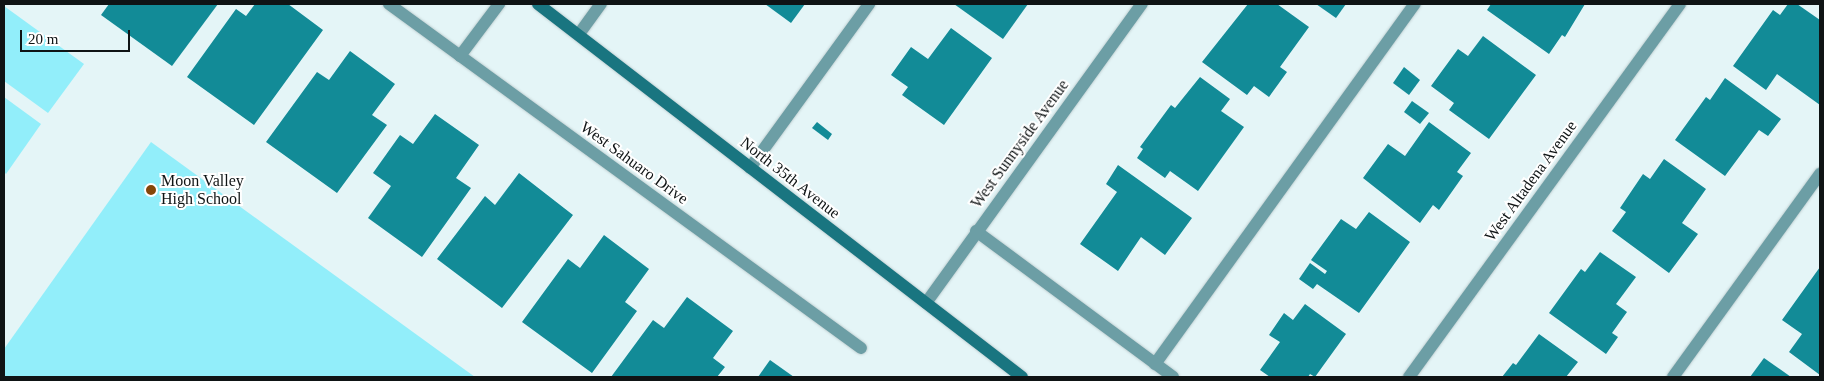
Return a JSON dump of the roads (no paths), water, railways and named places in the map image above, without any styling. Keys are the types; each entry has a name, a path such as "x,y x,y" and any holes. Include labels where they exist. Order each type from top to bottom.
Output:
{"main road":[{"name":"North 35th Avenue","path":"538,4 1022,377"}],"street":[{"name":"West Sahuaro Drive","path":"389,4 861,348"},
{"path":"460,56 499,4"},
{"path":"579,34 601,4"},
{"path":"750,168 869,4"},
{"name":"West Sunnyside Avenue","path":"926,303 976,231 1142,4"},
{"path":"1155,364 1415,4"},
{"name":"West Altadena Avenue","path":"1409,377 1680,4"},
{"path":"1673,377 1820,174"},
{"path":"976,231 1173,377"}],"place":[{"name":"Moon Valley High School","path":"151,190"}]}
